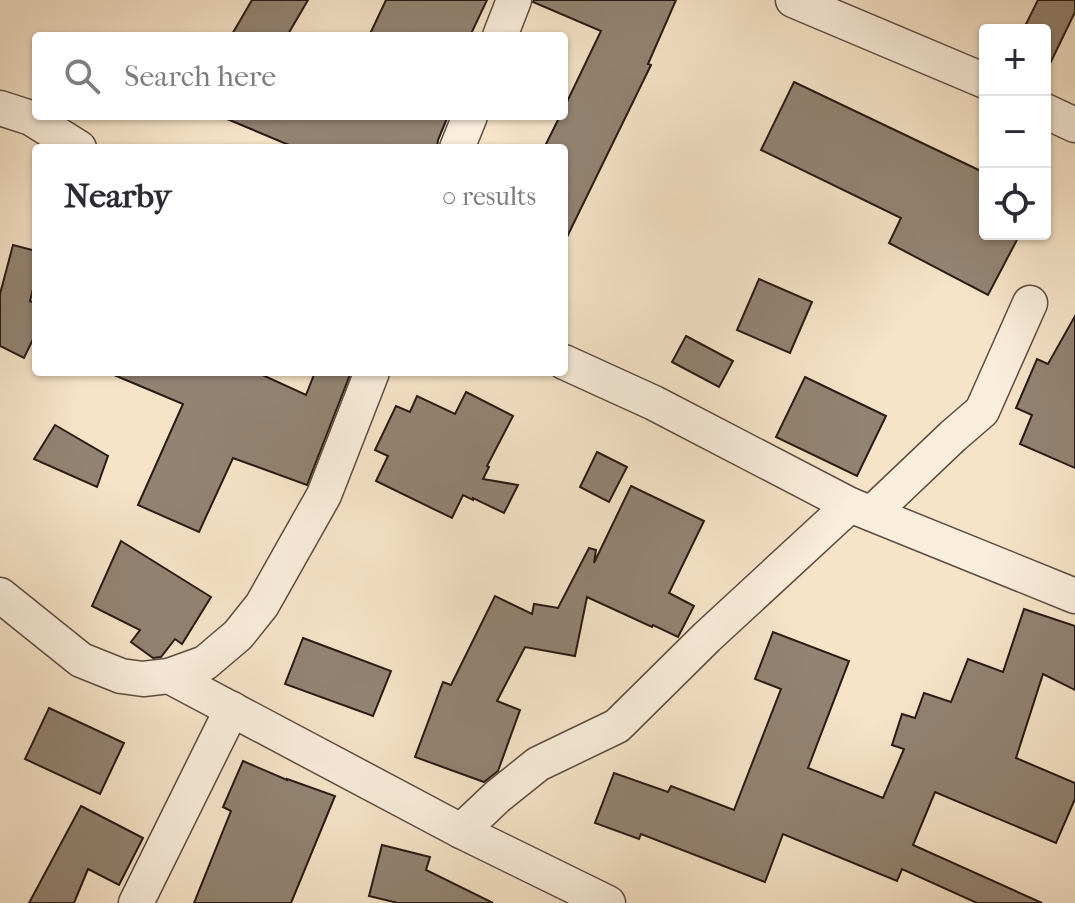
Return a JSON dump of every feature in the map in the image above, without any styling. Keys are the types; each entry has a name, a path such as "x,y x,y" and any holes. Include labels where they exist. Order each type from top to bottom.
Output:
{"street":[{"path":"502,32 514,0"},
{"path":"793,0 979,78"},
{"path":"0,108 32,119"},
{"path":"1051,114 1075,125"},
{"path":"34,120 73,144"},
{"path":"459,144 468,120"},
{"path":"461,831 538,764 617,726 707,637 982,411 1030,303"},
{"path":"568,364 654,403 861,509 1075,596"},
{"path":"0,595 81,660 121,676 143,679 169,676 205,663 238,635 262,605 324,495 370,376"},
{"path":"169,676 461,831 608,903"},
{"path":"136,903 232,709"}],"building":[{"path":"252,0 308,0 289,32 233,32"},
{"path":"386,0 487,0 472,32 371,32"},
{"path":"676,0 648,64 651,65 568,235 568,144 546,144 558,120 568,120 568,100 601,31 533,2"},
{"path":"1038,0 1075,0 1075,12 1051,62 1051,24 1026,24"},
{"path":"794,82 979,170 979,240 1017,240 988,295 889,243 901,218 761,150"},
{"path":"230,120 446,120 438,144 286,144"},
{"path":"13,245 32,250 32,341 24,358 0,346 0,294"},
{"path":"759,279 812,302 790,353 737,330"},
{"path":"1075,316 1075,468 1020,444 1032,415 1016,408 1037,359 1048,364"},
{"path":"686,336 733,361 719,387 672,362"},
{"path":"116,376 265,376 306,395 313,376 349,376 307,485 233,458 199,532 138,505 183,404"},
{"path":"805,377 886,416 857,476 776,437"},
{"path":"466,392 513,416 483,479 518,485 504,513 463,495 452,518 376,481 388,456 375,450 396,406 410,412 417,396 455,414"},
{"path":"55,425 108,456 97,487 34,459"},
{"path":"597,452 627,467 609,502 580,487"},
{"path":"631,486 704,521 669,593 694,606 678,637 587,597 575,656 525,647 497,701 520,710 498,771 484,782 415,757 443,682 451,685 495,596 532,614 534,604 558,608 589,548 596,550 594,563"},
{"path":"121,541 211,597 182,644 175,639 161,657 153,658 131,642 140,630 92,606"},
{"path":"1024,609 1075,626 1075,690 1043,674 1016,758 1075,783 1075,799 1056,843 935,792 913,845 1042,903 977,903 902,869 897,881 783,834 765,882 641,834 639,839 595,823 614,773 668,792 671,786 734,810 781,689 755,679 773,632 849,661 808,768 883,798 904,749 892,745 902,714 915,718 924,693 951,702 968,659 1003,672"},
{"path":"303,638 391,671 373,716 285,684"},
{"path":"49,708 124,743 100,794 25,759"},
{"path":"243,761 335,796 291,903 194,903 231,811 223,807"},
{"path":"81,806 143,838 119,885 88,869 74,903 29,903"},
{"path":"382,845 430,857 426,870 493,903 398,903 369,896"}]}
